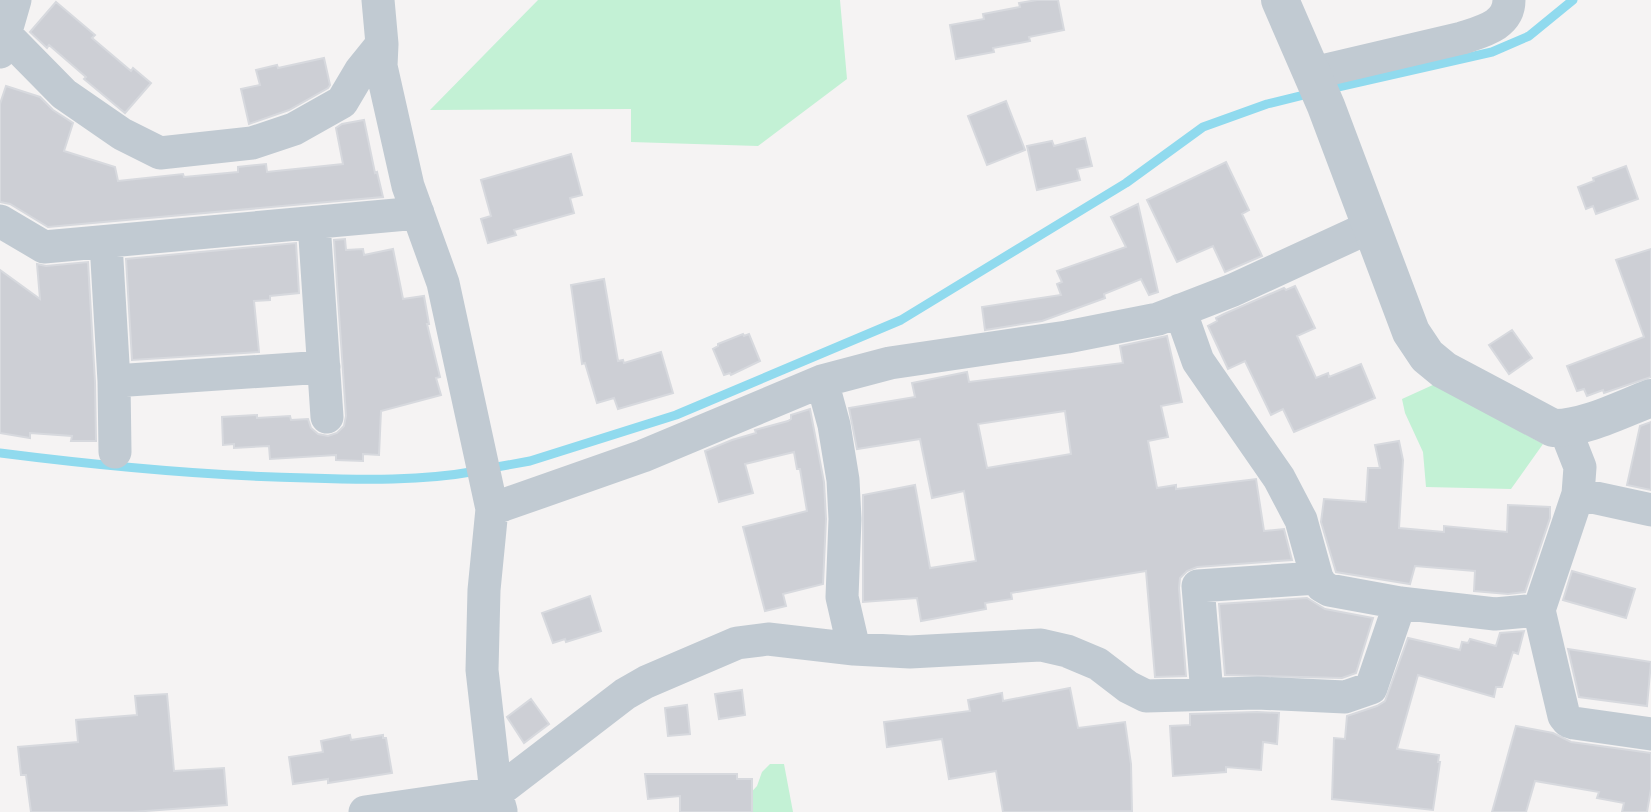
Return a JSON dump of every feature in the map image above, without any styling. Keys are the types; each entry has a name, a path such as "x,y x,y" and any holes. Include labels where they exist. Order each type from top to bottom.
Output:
{"street":[{"path":"15,0 3,43 64,94 122,134 160,153 252,144 294,129 342,102 361,70 382,44"},
{"path":"378,0 381,66 408,186 443,283 488,489 482,670 498,803"},
{"path":"1280,0 1319,88 1412,332 1427,356 1444,370 1553,428 1565,429 1651,398"},
{"path":"1319,88 1481,32 1502,21 1507,14 1508,0"},
{"path":"0,221 44,247 418,213"},
{"path":"314,223 327,417"},
{"path":"488,489 643,456 822,381 890,363 1066,337 1158,319 1233,290 1372,226"},
{"path":"106,243 115,452"},
{"path":"1180,310 1198,361 1279,478 1301,520 1317,578 1322,586 1329,590 1401,603 1495,614 1539,610"},
{"path":"114,381 324,368"},
{"path":"822,381 834,425 843,480 845,520 842,597 854,649"},
{"path":"1565,429 1580,467 1578,494 1539,610 1564,716 1568,721 1651,734"},
{"path":"1578,494 1651,510"},
{"path":"1207,694 1198,586 1317,578"},
{"path":"365,812 498,803 625,694 646,682 737,643 768,639 854,649 910,652 1041,645 1067,651 1098,664 1128,687 1146,696 1207,694 1345,697 1371,688 1401,603"}],"green space":[{"path":"538,0 840,0 847,79 758,146 631,142 631,109 430,110"},
{"path":"1435,384 1543,444 1511,489 1426,487 1423,452 1405,413 1402,399"},
{"path":"770,764 784,764 793,812 744,812 745,799 757,786 762,772"}],"building":[{"path":"1058,0 1064,30 1029,37 1030,41 993,48 994,52 956,59 950,25 984,19 983,14 1020,7 1019,3"},
{"path":"56,2 95,35 92,38 131,71 133,68 151,83 125,113 49,45 47,48 30,32"},
{"path":"324,58 330,85 328,88 289,110 249,124 241,89 260,85 256,70"},
{"path":"6,86 40,97 53,110 73,123 64,151 115,167 118,181 183,174 184,177 238,172 238,167 266,164 267,172 343,164 336,128 342,124 364,120 383,197 48,227 10,204 0,202 0,104"},
{"path":"1006,101 1025,150 987,165 968,116"},
{"path":"1085,138 1092,166 1077,169 1080,180 1037,190 1027,146 1052,141 1054,146"},
{"path":"571,154 582,195 570,198 574,213 514,230 516,235 488,243 481,219 491,216 481,180"},
{"path":"1226,162 1249,210 1242,214 1262,256 1225,272 1213,246 1177,262 1147,200"},
{"path":"1626,166 1638,199 1596,214 1593,206 1586,209 1578,187 1594,181 1593,178"},
{"path":"1138,204 1158,292 1149,295 1141,279 1104,294 1105,298 1042,321 985,330 982,307 1061,295 1057,284 1062,282 1057,271 1126,247 1111,217"},
{"path":"345,239 346,250 363,249 364,255 393,249 403,299 424,296 441,395 381,411 379,455 363,454 363,461 336,460 336,455 270,459 269,446 234,448 234,444 223,445 222,417 257,415 257,418 290,416 291,420 308,419 311,428 318,434 328,436 337,433 344,426 346,416 334,240"},
{"path":"296,243 299,293 270,296 270,300 254,301 259,352 132,360 126,259"},
{"path":"1651,249 1651,377 1587,396 1584,389 1577,391 1567,366 1644,337 1616,260"},
{"path":"88,262 96,441 71,441 72,436 30,433 30,438 0,433 0,270 40,299 37,264 46,266"},
{"path":"604,279 618,361 623,360 624,363 661,352 673,393 618,409 614,398 597,403 585,363 582,364 571,285"},
{"path":"1295,286 1315,328 1297,336 1316,378 1328,373 1329,377 1361,364 1375,398 1294,432 1283,409 1271,415 1245,361 1228,369 1208,326 1224,314 1284,288 1286,290"},
{"path":"1512,330 1532,358 1509,374 1489,345"},
{"path":"749,334 760,361 731,375 724,375 713,349 718,344"},
{"path":"1167,336 1182,402 1161,406 1168,437 1148,441 1157,488 1176,485 1176,489 1256,479 1264,531 1284,529 1292,560 1197,567 1180,578 1186,676 1155,677 1146,571 1011,593 1012,599 985,603 986,609 921,621 917,598 863,602 863,495 915,485 930,568 976,561 964,491 932,498 920,439 857,449 849,408 915,397 912,383 967,372 969,382 1123,363 1120,346","holes":["1065,411 1071,454 987,468 978,424"]},
{"path":"810,409 824,482 826,519 823,584 783,594 786,606 765,611 743,527 807,511 800,469 797,469 794,452 745,464 753,493 719,502 705,451 756,433 755,430 788,421 791,415"},
{"path":"1651,422 1651,490 1627,485 1640,426"},
{"path":"1399,441 1403,460 1399,528 1444,532 1444,526 1507,532 1508,505 1550,507 1550,518 1525,592 1508,594 1474,591 1475,571 1415,566 1410,584 1336,572 1321,522 1324,499 1366,502 1368,468 1380,468 1375,445"},
{"path":"1572,571 1635,589 1626,618 1563,600"},
{"path":"590,596 601,631 566,642 565,639 553,643 542,613"},
{"path":"1307,598 1325,609 1373,618 1356,673 1342,678 1225,675 1219,604"},
{"path":"1524,631 1518,654 1513,652 1502,687 1496,687 1494,697 1418,675 1397,749 1439,755 1433,810 1332,799 1334,738 1345,739 1347,716 1385,701 1408,638 1460,650 1462,642 1468,643 1470,639 1496,646 1500,633"},
{"path":"1568,649 1651,662 1647,706 1579,697"},
{"path":"1070,688 1078,728 1125,722 1131,764 1132,811 1003,812 996,771 949,779 942,739 887,747 884,722 970,711 968,700 1002,693 1003,701"},
{"path":"742,690 745,715 719,719 715,694"},
{"path":"167,694 174,771 224,768 227,805 132,812 31,812 26,775 21,775 18,747 78,742 76,720 137,715 135,696"},
{"path":"531,699 549,724 524,743 507,717"},
{"path":"687,705 690,734 668,736 665,708"},
{"path":"1279,713 1277,744 1263,742 1261,770 1226,767 1226,772 1173,776 1170,726 1190,725 1190,714"},
{"path":"1516,726 1553,733 1571,742 1651,753 1651,789 1647,812 1622,812 1624,803 1597,798 1599,792 1535,781 1526,812 1492,812"},
{"path":"350,735 351,740 383,735 383,738 386,738 392,773 328,783 328,779 293,784 289,757 323,752 321,741"},
{"path":"645,774 737,774 737,779 752,779 752,812 680,812 680,796 648,799"}],"waterway":[{"path":"1329,89 1492,52 1529,36 1573,0"},
{"path":"491,468 530,461 676,415 901,320 1126,183 1203,127 1267,104 1312,93"},
{"path":"0,453 153,470 269,477 393,479 477,471"}]}
